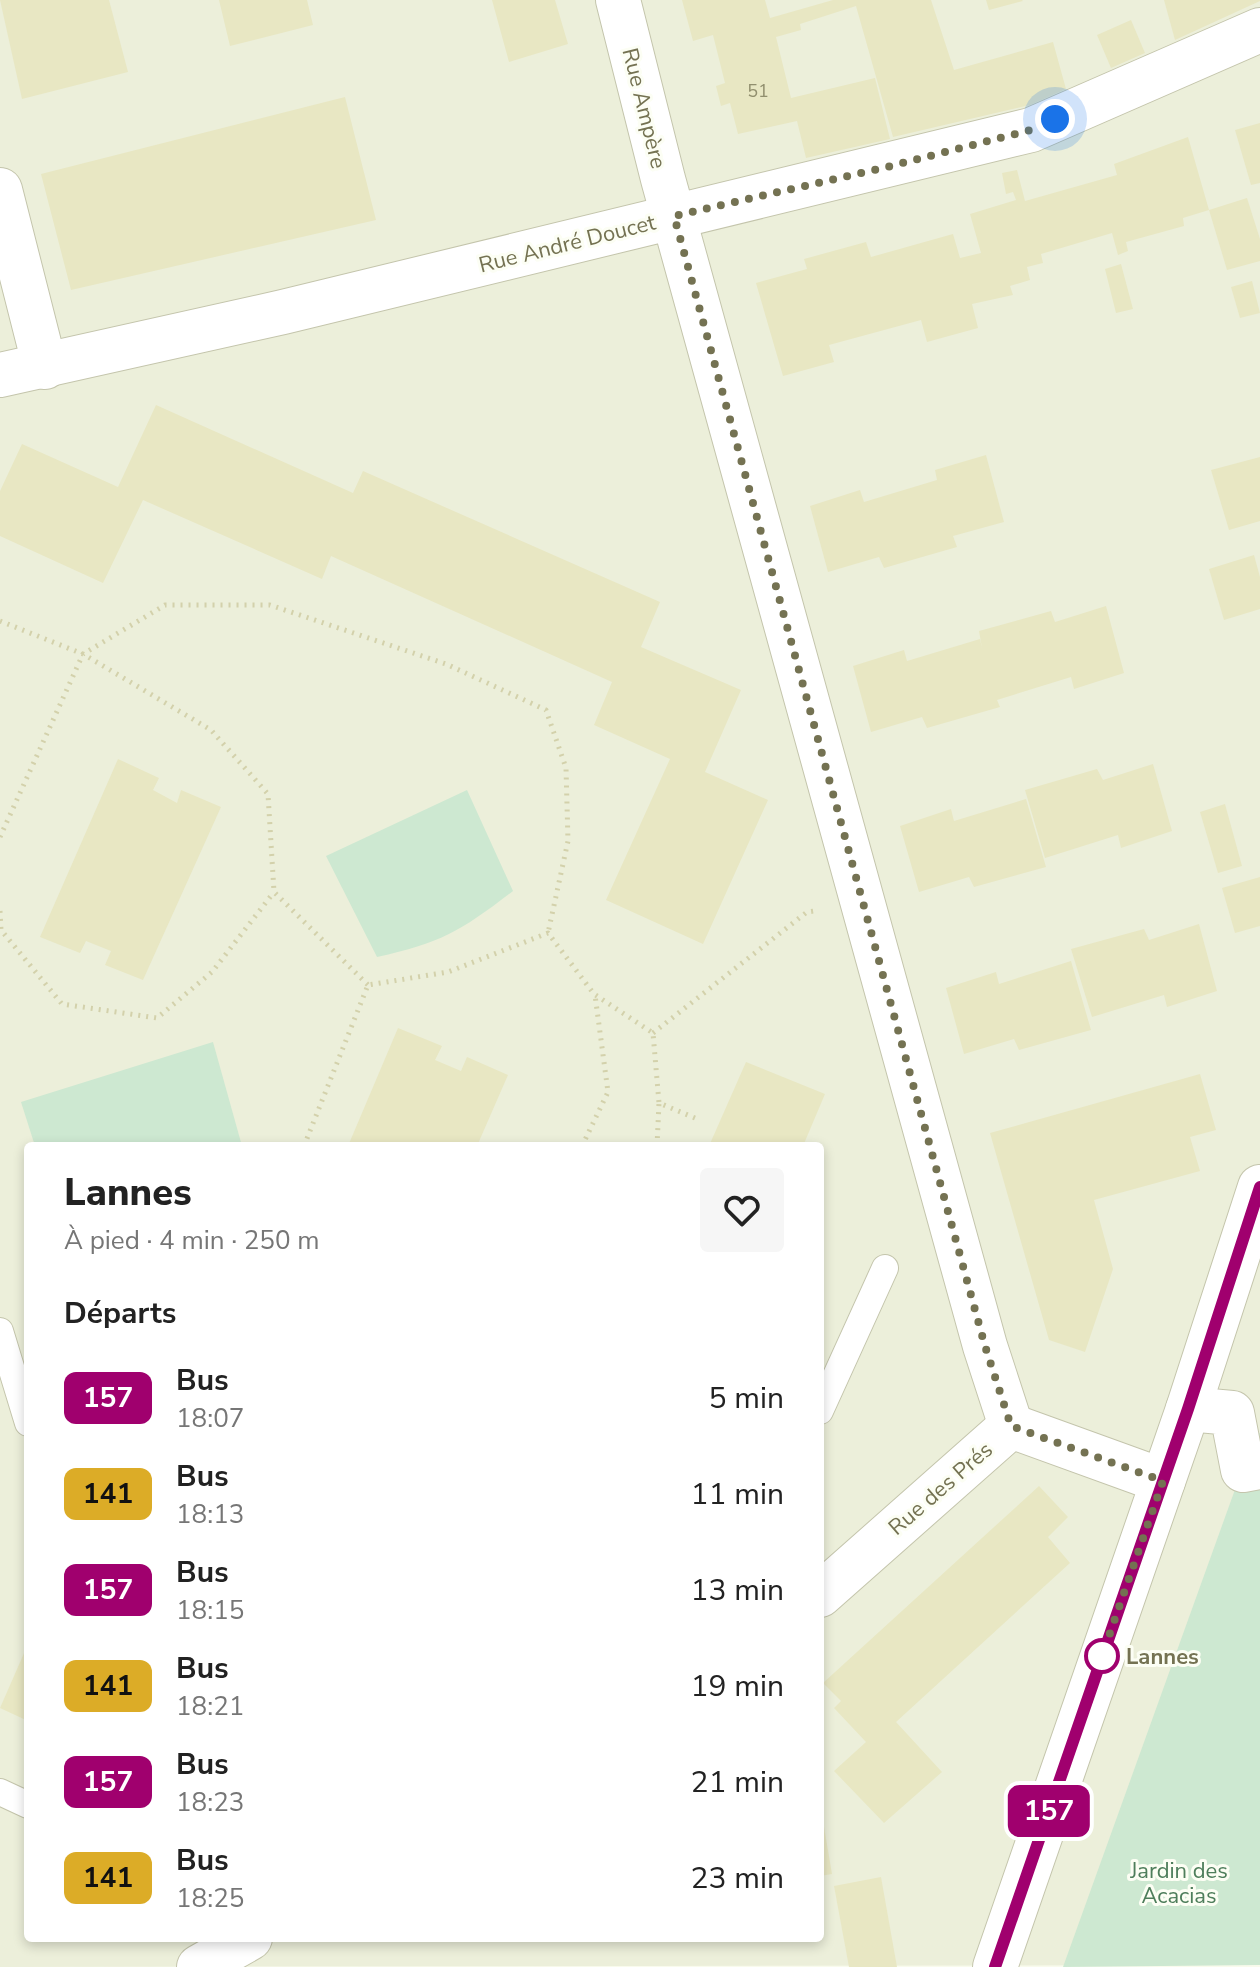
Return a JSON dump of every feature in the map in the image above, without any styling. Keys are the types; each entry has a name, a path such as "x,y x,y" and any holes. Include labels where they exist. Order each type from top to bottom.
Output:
{"street":[{"name":"Rue Ampère","path":"618,0 674,216 985,1346 1011,1426"},
{"name":"Rue André Doucet","path":"0,375 45,367 1031,130 1260,30"},
{"path":"0,190 45,367"},
{"path":"995,1967 1188,1409 1260,1187"},
{"path":"1188,1409 1232,1413 1243,1470 1260,1467"},
{"name":"Rue des Prés","path":"824,1591 1011,1426 1163,1481"}],"lane":[{"path":"824,1402 885,1268"},
{"path":"0,1331 24,1410"},
{"path":"0,1792 24,1803"}],"path":[{"path":"0,837 83,654 165,605 270,605 446,664 546,710 566,768 568,841 548,933 594,994 653,1033"},
{"path":"0,621 83,654 211,730 268,794 274,892 212,972 157,1018 62,1004 1,930 0,911"},
{"path":"274,892 368,985"},
{"path":"653,1033 807,912 863,901"},
{"path":"368,985 448,972 548,933"},
{"path":"306,1142 368,985"},
{"path":"584,1142 608,1092 594,994"},
{"path":"653,1033 659,1103 657,1142"},
{"path":"659,1103 695,1118"}],"shaded area":[{"path":"0,0 1260,0 1260,1965 0,1967"}],"green space":[{"path":"467,790 513,891 450,934 377,957 326,856"},
{"path":"213,1042 241,1142 34,1142 21,1102"},
{"name":"Jardin des Acacias","path":"1260,1433 1260,1965 1063,1967 1255,1434"}],"building":[{"path":"0,0 109,0 128,72 22,99"},
{"path":"219,0 307,0 313,25 230,46"},
{"path":"492,0 555,0 568,44 509,62"},
{"path":"682,0 765,0 770,18 833,0 931,0 954,70 1053,42 1066,89 1030,105 893,137 856,6 800,24 801,30 776,37 791,98 875,78 890,139 806,158 797,121 738,134 730,103 721,106 716,86 725,83 713,35 693,41"},
{"path":"986,0 1022,0 1023,1 989,10"},
{"path":"1164,0 1260,0 1260,1 1175,40"},
{"path":"1131,20 1145,53 1111,68 1097,35"},
{"path":"345,97 376,220 71,290 41,174"},
{"path":"1260,123 1260,183 1251,185 1235,130"},
{"path":"1188,137 1209,210 1183,218 1184,226 1126,242 1128,251 1118,255 1112,233 1041,254 1043,263 1027,267 1030,280 1010,286 1013,295 972,304 978,328 927,342 921,320 829,345 834,362 783,376 756,283 807,269 804,259 866,242 871,257 953,234 960,258 981,253 970,214 1016,200 1013,192 1006,194 1002,173 1017,170 1025,201 1117,175 1114,164"},
{"path":"1247,198 1260,239 1260,261 1227,270 1209,210"},
{"path":"1121,264 1133,309 1116,313 1105,269"},
{"path":"1252,281 1260,313 1240,318 1231,287"},
{"path":"156,405 353,493 363,471 660,602 641,647 741,690 705,772 768,800 703,944 606,900 670,759 594,725 612,682 331,556 322,579 143,500 103,583 0,536 0,491 22,444 118,487"},
{"path":"986,455 1004,522 953,536 957,547 884,568 879,557 828,572 810,506 860,490 864,502 937,480 935,470"},
{"path":"1260,457 1260,521 1229,530 1211,470"},
{"path":"1254,555 1260,577 1260,609 1224,620 1209,569"},
{"path":"1106,606 1124,673 1074,689 1071,677 997,700 1000,707 927,728 922,717 871,732 853,666 904,650 907,661 980,639 982,648 979,631 1051,611 1055,622"},
{"path":"118,759 159,778 153,790 177,803 181,790 221,807 143,980 105,965 111,951 86,941 80,953 40,937"},
{"path":"1153,764 1172,831 1121,848 1118,835 1045,858 1025,790 1097,769 1103,780"},
{"path":"1026,799 1046,867 974,887 969,877 919,892 900,826 951,809 954,821"},
{"path":"1225,804 1242,866 1218,873 1200,812"},
{"path":"1260,877 1260,926 1235,933 1222,888"},
{"path":"1199,924 1217,991 1167,1007 1164,995 1092,1017 1071,949 1144,929 1149,940"},
{"path":"1071,961 1091,1030 1019,1050 1014,1039 964,1054 946,988 996,972 999,984"},
{"path":"398,1028 442,1046 435,1060 461,1071 467,1057 508,1075 479,1142 350,1142"},
{"path":"746,1062 825,1094 805,1142 711,1142"},
{"path":"1200,1074 1216,1130 1190,1137 1200,1171 1094,1200 1113,1269 1085,1352 1049,1340 990,1133"},
{"path":"1039,1486 1068,1517 1048,1537 1070,1563 896,1722 942,1772 884,1823 834,1771 866,1742 834,1708 841,1701 824,1682"},
{"path":"24,1653 24,1719 0,1708"},
{"path":"824,1827 832,1874 824,1875"},
{"path":"881,1877 897,1967 849,1967 834,1886"}],"bus line":[{"name":"157","path":"995,1967 1188,1409 1260,1187"}],"place":[{"name":"Lannes","path":"1102,1656"}],"route":[{"path":"1055,119 1031,130 883,168 674,216 985,1346 1011,1426 1163,1481 1102,1656"}]}
